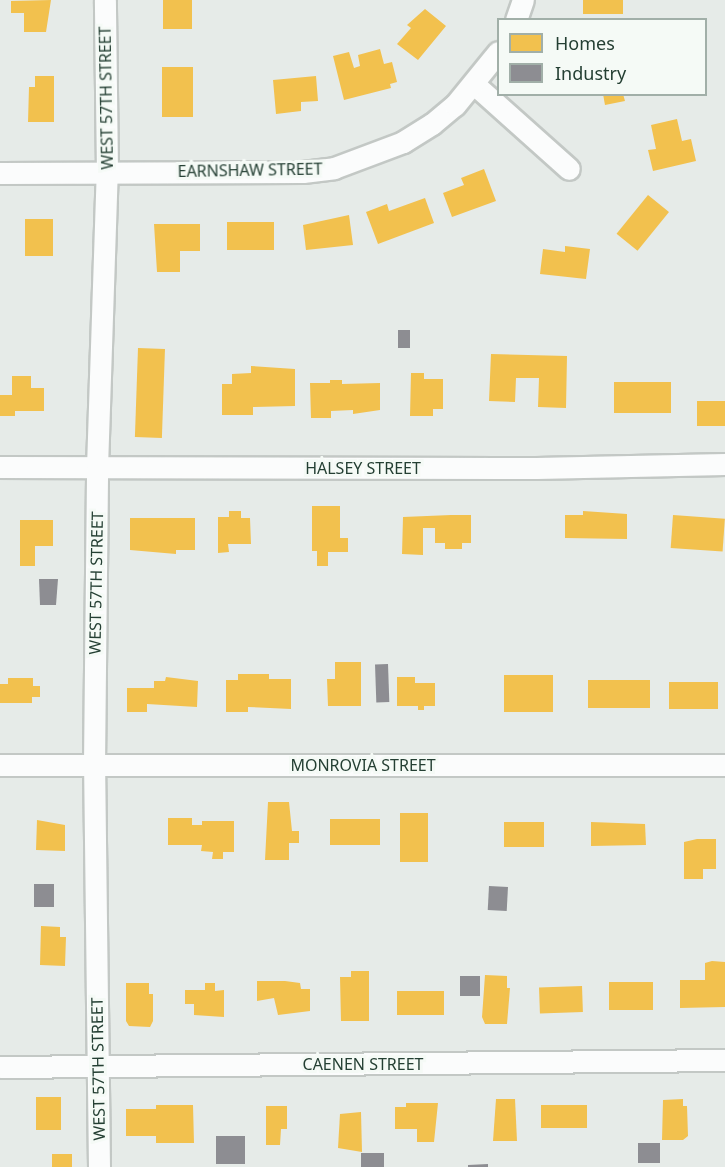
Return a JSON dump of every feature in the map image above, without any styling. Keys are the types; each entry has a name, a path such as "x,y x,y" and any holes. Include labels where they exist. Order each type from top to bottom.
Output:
{"street":[{"name":"WEST 57TH STREET","path":"99,1167 93,764 97,467 107,171 105,0"},
{"path":"517,18 523,0"},
{"name":"EARNSHAW STREET","path":"0,173 303,172 334,168 403,142 455,105 497,53"},
{"path":"474,84 569,169"},
{"name":"HALSEY STREET","path":"0,467 536,468 725,464"},
{"name":"MONROVIA STREET","path":"0,765 725,765"},
{"name":"CAENEN STREET","path":"0,1067 725,1060"}],"building: Homes":[{"path":"51,0 46,32 24,32 24,13 11,13 11,1"},
{"path":"163,0 192,0 192,29 163,29"},
{"path":"583,0 623,0 623,14 583,14"},
{"path":"425,9 446,26 418,60 397,44 411,28 407,25"},
{"path":"380,49 384,64 392,62 397,82 390,84 391,88 344,100 333,56 349,52 354,68 360,66 358,55"},
{"path":"162,67 193,67 193,117 162,117"},
{"path":"35,76 54,76 54,122 28,122 29,87 35,87"},
{"path":"316,76 318,101 301,102 301,111 276,114 273,80"},
{"path":"603,96 624,96 625,101 605,105"},
{"path":"677,119 682,141 691,139 696,161 653,171 648,150 656,149 651,125"},
{"path":"484,169 496,201 452,217 443,193 464,185 461,178"},
{"path":"648,195 669,212 638,251 617,234"},
{"path":"425,198 434,223 378,244 366,212 387,204 389,211"},
{"path":"349,215 353,245 306,250 303,225"},
{"path":"25,219 53,219 53,256 25,256"},
{"path":"227,222 274,222 274,250 227,250"},
{"path":"154,224 200,224 200,251 180,251 180,272 157,272"},
{"path":"565,246 590,249 586,279 540,274 543,249 565,252"},
{"path":"138,348 165,349 162,438 135,437"},
{"path":"491,354 567,356 566,408 538,407 539,378 516,378 515,402 489,401"},
{"path":"251,366 295,369 295,406 253,407 253,415 222,415 222,384 232,384 232,374 251,373"},
{"path":"411,373 424,373 424,379 443,379 443,409 433,409 433,416 410,416"},
{"path":"12,376 31,376 31,388 44,388 44,411 15,411 15,416 0,416 0,395 12,395"},
{"path":"330,380 342,380 342,384 380,383 380,410 353,414 353,410 331,411 331,418 311,418 310,383 330,383"},
{"path":"614,382 671,382 671,413 614,413"},
{"path":"697,401 725,401 725,426 697,426"},
{"path":"312,506 340,506 340,538 348,538 348,552 328,552 328,566 317,566 317,551 312,551"},
{"path":"229,511 241,511 241,518 250,518 251,544 228,544 229,552 218,553 218,517 229,517"},
{"path":"583,511 627,514 627,539 565,538 565,515 583,515"},
{"path":"471,515 471,543 462,543 462,549 445,549 445,543 435,543 435,528 423,528 423,555 402,554 403,517"},
{"path":"673,515 725,519 723,552 671,548"},
{"path":"130,518 195,518 195,550 176,550 176,554 130,550"},
{"path":"20,520 53,520 53,546 35,546 35,566 20,566"},
{"path":"335,662 361,662 361,706 328,706 327,679 335,679"},
{"path":"238,674 269,674 269,679 291,679 291,709 248,707 248,712 226,712 226,680 238,680"},
{"path":"504,675 553,675 553,712 504,712"},
{"path":"166,677 198,681 197,707 147,704 147,712 127,712 127,688 154,688 154,681 165,681"},
{"path":"397,677 415,677 415,683 435,683 435,706 424,706 424,710 418,710 418,706 397,706"},
{"path":"8,678 33,678 33,686 40,686 40,697 32,697 32,703 0,703 0,684 8,684"},
{"path":"588,680 650,680 650,708 588,708"},
{"path":"669,682 718,682 718,709 669,709"},
{"path":"268,802 289,802 292,831 299,831 299,843 289,843 289,860 265,860"},
{"path":"400,813 428,813 428,862 400,862"},
{"path":"168,818 192,818 192,825 202,825 202,821 234,821 234,852 223,852 223,859 212,859 213,852 201,851 202,845 168,845"},
{"path":"330,819 380,819 380,845 330,845"},
{"path":"37,820 65,825 65,851 36,850"},
{"path":"504,822 544,822 544,847 504,847"},
{"path":"591,822 645,824 646,845 591,846"},
{"path":"716,839 716,869 703,869 703,879 684,879 684,842"},
{"path":"41,926 60,927 60,937 66,937 65,966 40,965"},
{"path":"725,962 725,1007 680,1008 680,980 705,980 705,963"},
{"path":"351,971 369,971 369,1021 341,1021 340,977 351,977"},
{"path":"485,975 507,976 507,988 510,988 507,1024 485,1024 482,1017"},
{"path":"257,981 300,983 301,989 310,989 310,1011 278,1015 274,998 257,1001"},
{"path":"609,982 653,982 653,1010 609,1010"},
{"path":"126,983 149,983 149,994 153,994 153,1021 150,1027 129,1026 126,1021"},
{"path":"205,983 215,983 215,991 224,990 224,1017 194,1015 194,1004 185,1004 185,990 205,990"},
{"path":"582,986 583,1012 540,1013 539,988"},
{"path":"397,991 444,991 444,1015 397,1015"},
{"path":"36,1097 61,1097 61,1130 36,1130"},
{"path":"496,1099 515,1099 517,1141 493,1141"},
{"path":"683,1099 683,1106 687,1106 688,1136 683,1140 662,1140 663,1100"},
{"path":"406,1103 438,1103 434,1142 417,1142 417,1129 395,1129 395,1107 406,1107"},
{"path":"156,1105 193,1105 194,1143 156,1143 156,1136 126,1136 126,1109 156,1109"},
{"path":"541,1105 587,1105 587,1128 541,1128"},
{"path":"266,1106 287,1106 287,1129 281,1129 280,1145 266,1145"},
{"path":"361,1112 362,1152 338,1148 340,1114"},
{"path":"52,1154 72,1154 72,1167 52,1167"}],"building: Industry":[{"path":"398,330 410,330 410,348 398,348"},
{"path":"39,579 58,579 56,605 40,605"},
{"path":"375,664 388,664 389,702 376,702"},
{"path":"34,884 54,884 54,907 34,907"},
{"path":"489,886 508,887 507,911 488,910"},
{"path":"460,976 480,976 480,996 460,996"},
{"path":"216,1136 245,1136 245,1164 216,1164"},
{"path":"638,1143 660,1143 660,1163 638,1163"},
{"path":"361,1153 384,1153 384,1167 361,1167"},
{"path":"488,1164 488,1167 468,1167 468,1165"}]}
